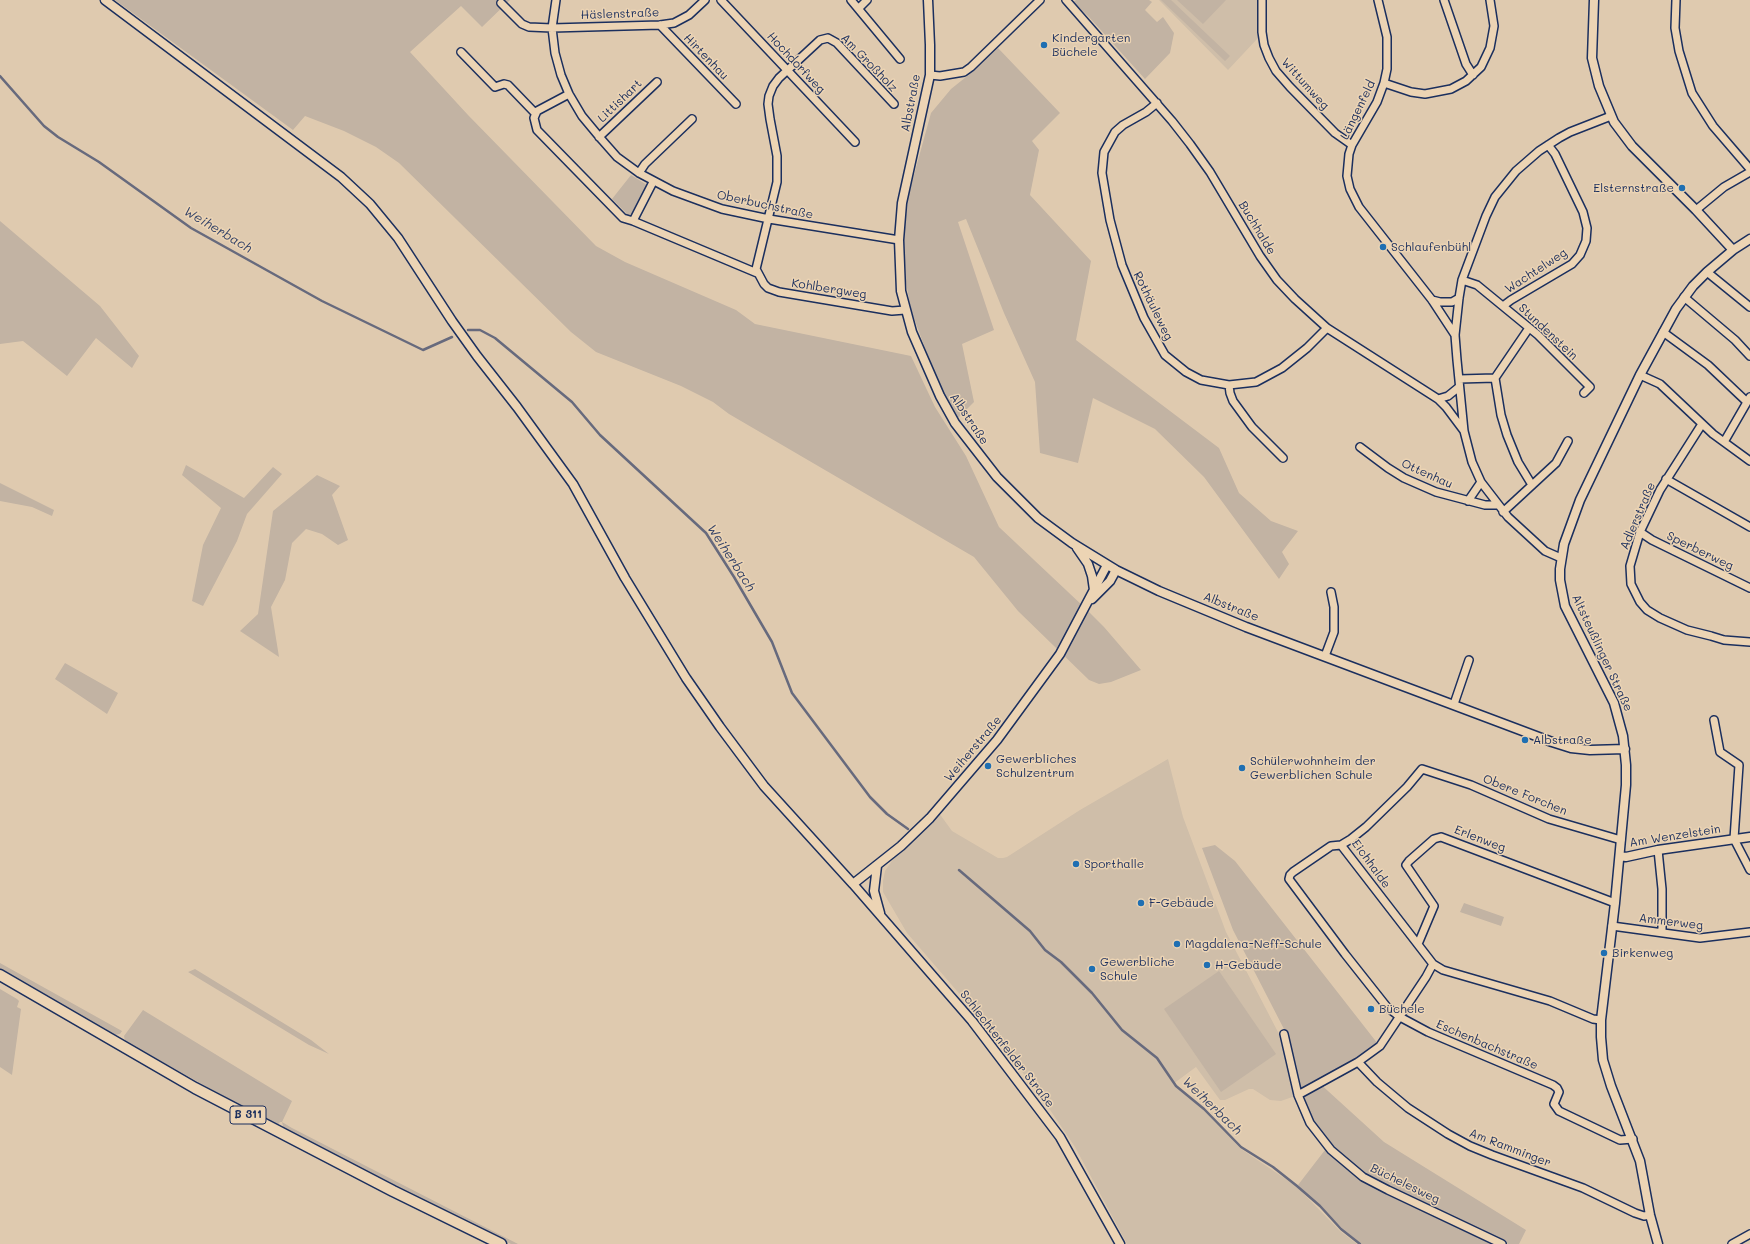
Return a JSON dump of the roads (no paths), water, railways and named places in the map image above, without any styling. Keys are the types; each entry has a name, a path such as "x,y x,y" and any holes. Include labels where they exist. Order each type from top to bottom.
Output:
{"main road":[{"name":"B 311","path":"0,975 195,1088 394,1191 501,1244"}],"street":[{"name":"Schlechtenfelder Straße","path":"105,0 341,177 370,204 398,238 452,321 477,356 522,413 573,484 629,585 686,678 720,727 764,786 853,884 972,1021 1060,1137 1120,1244"},
{"name":"Oberbuchstraße","path":"556,0 552,28 555,53 569,94 582,116 599,137 617,156 639,173 653,182 688,197 722,209 769,219 899,240"},
{"name":"Häslenstraße","path":"552,28 660,25 674,22 685,17 705,0"},
{"name":"Hochdorfweg","path":"720,0 855,142"},
{"path":"851,0 900,59"},
{"path":"859,8 867,0"},
{"name":"Albstraße","path":"928,0 930,76 902,203 899,240 900,282 905,310 921,354 940,396 956,423 969,442 1022,503 1038,518 1072,543 1116,570 1159,591 1217,615 1552,742 1571,748 1590,750 1625,749"},
{"path":"930,76 964,72 1040,0"},
{"name":"Buchhalde","path":"1066,0 1185,137 1210,172 1260,256 1277,280 1295,299 1327,328 1438,400 1446,407 1464,431"},
{"name":"Wittumweg","path":"1262,0 1262,32 1264,45 1276,71 1335,133 1352,145"},
{"name":"Längenfeld","path":"1378,0 1387,37 1388,51 1384,83 1377,102 1352,145 1347,164 1347,176 1350,189 1359,207 1432,300 1455,335"},
{"path":"1444,0 1466,64 1473,75"},
{"path":"1384,83 1410,92 1425,94 1451,89 1466,81 1485,60 1493,38 1493,16 1490,0"},
{"path":"1594,0 1591,48 1592,58 1599,86 1611,116 1632,146 1696,210 1733,250"},
{"path":"1676,0 1675,28 1678,51 1692,93 1713,126 1750,171 1724,187 1696,210"},
{"path":"501,3 522,24 529,27 552,28"},
{"name":"Hirtenhau","path":"660,25 736,104"},
{"name":"Am Großholz","path":"787,70 820,40 828,38 837,43 894,104"},
{"path":"461,52 494,87 504,84 508,85 535,113 540,108 569,94"},
{"path":"757,273 757,264 776,187 778,168 770,119 769,96 773,86 787,70"},
{"name":"Littishart","path":"599,137 657,82"},
{"name":"Rothäuleweg","path":"1157,103 1119,128 1108,142 1104,152 1102,173 1114,240 1122,265 1133,295 1144,318 1165,354 1186,372 1201,380 1229,385 1256,382 1271,375 1295,358 1327,328"},
{"name":"Kohlbergweg","path":"535,113 534,123 537,130 623,218 757,273 768,288 779,292 892,311 905,310"},
{"path":"1561,558 1545,551 1504,512 1481,482 1472,462 1464,431 1459,387 1455,335 1458,298 1462,280 1480,230 1496,197 1516,171 1548,145 1570,132 1611,116"},
{"path":"639,173 645,164 692,119"},
{"name":"Wachtelweg","path":"1503,306 1572,264 1580,255 1586,241 1587,228 1583,212 1555,154 1548,145"},
{"path":"633,221 653,182"},
{"name":"Altsteußlinger Straße","path":"1658,1244 1650,1216 1640,1161 1633,1139 1611,1086 1603,1060 1601,1020 1616,903 1626,785 1625,749 1622,728 1614,704 1565,606 1560,580 1561,558 1580,500 1640,375 1663,332 1684,297 1707,272 1733,250 1750,240"},
{"path":"1707,272 1750,306"},
{"name":"Stundenstein","path":"1462,280 1477,285 1529,328 1590,387 1584,393"},
{"path":"1684,297 1735,340 1750,356"},
{"path":"1432,300 1452,302 1458,298"},
{"path":"1529,328 1495,378 1501,415 1507,435 1518,462 1532,485"},
{"path":"1663,332 1708,365 1749,399 1724,442"},
{"path":"1640,375 1660,384 1670,391 1702,424 1750,461"},
{"path":"1459,379 1495,378"},
{"path":"1229,385 1233,401 1252,427 1283,458"},
{"path":"1438,400 1448,396 1459,387"},
{"name":"Adlerstraße","path":"1702,424 1666,479 1640,532 1631,561 1630,575 1635,595 1647,610 1660,618 1687,630 1724,640 1750,642"},
{"path":"1504,512 1556,463 1568,441"},
{"name":"Ottenhau","path":"1360,447 1404,478 1436,492 1485,505 1498,505"},
{"path":"1666,479 1750,527"},
{"path":"1468,501 1481,482"},
{"name":"Sperberweg","path":"1640,532 1652,540 1750,588"},
{"path":"1072,543 1088,564 1094,590"},
{"name":"Weiherstraße","path":"853,884 877,866 930,818 997,740 1060,654 1108,565"},
{"name":"Weiherstraße","path":"1084,607 1110,581 1116,570"},
{"path":"1326,656 1334,632 1334,607 1331,592"},
{"path":"1454,704 1469,660"},
{"name":"Am Wenzelstein","path":"1714,720 1720,752 1739,765 1734,839"},
{"name":"Obere Forchen","path":"1422,769 1471,785 1549,819 1621,840"},
{"name":"Eichhalde","path":"1422,769 1402,792 1366,828 1341,844 1433,964"},
{"name":"Erlenweg","path":"1418,944 1434,906 1406,865 1434,839 1441,837 1616,903"},
{"name":"Am Wenzelstein","path":"1620,856 1626,857 1658,850 1750,837"},
{"path":"1734,839 1750,870"},
{"name":"Eschenbachstraße","path":"1341,844 1331,846 1293,872 1289,879 1387,1007 1400,1017 1428,1032 1553,1085 1559,1092 1554,1104 1559,1111 1620,1140 1633,1139"},
{"path":"1658,850 1662,889 1662,932"},
{"path":"877,866 874,891 882,918"},
{"name":"Ammerweg","path":"1612,926 1700,938 1750,932"},
{"path":"1298,1095 1358,1062 1380,1046 1433,964 1443,970 1550,1001 1593,1019 1601,1020"},
{"name":"Büchelesweg","path":"1284,1034 1298,1095 1310,1123 1331,1150 1363,1177 1502,1244"},
{"name":"Am Ramminger","path":"1358,1062 1377,1082 1408,1108 1470,1146 1498,1158 1583,1188 1635,1213 1650,1216"},
{"path":"1732,1244 1750,1234"}],"waterway":[{"name":"Weiherbach","path":"0,76 44,126 58,137 99,162 191,228 322,301 423,350 452,337"},
{"name":"Weiherbach","path":"468,330 480,330 495,338 572,402 600,435 706,533 772,642 792,693 870,797 887,814 908,829"},
{"name":"Weiherbach","path":"959,870 1030,931 1045,950 1061,962 1092,993 1122,1030 1157,1058 1176,1086 1204,1109 1241,1147 1273,1167 1297,1186 1320,1206 1341,1229 1360,1244"}],"place":[{"name":"Kindergarten Büchele","path":"1044,45"},
{"name":"Elsternstraße","path":"1682,188"},
{"name":"Schlaufenbühl","path":"1383,247"},
{"name":"Albstraße","path":"1525,740"},
{"name":"Gewerbliches Schulzentrum","path":"988,766"},
{"name":"Schülerwohnheim der Gewerblichen Schule","path":"1242,768"},
{"name":"Sporthalle","path":"1076,864"},
{"name":"F-Gebäude","path":"1141,903"},
{"name":"Magdalena-Neff-Schule","path":"1177,944"},
{"name":"Birkenweg","path":"1604,953"},
{"name":"H-Gebäude","path":"1207,965"},
{"name":"Gewerbliche Schule","path":"1092,969"},
{"name":"Büchele","path":"1371,1009"}]}
